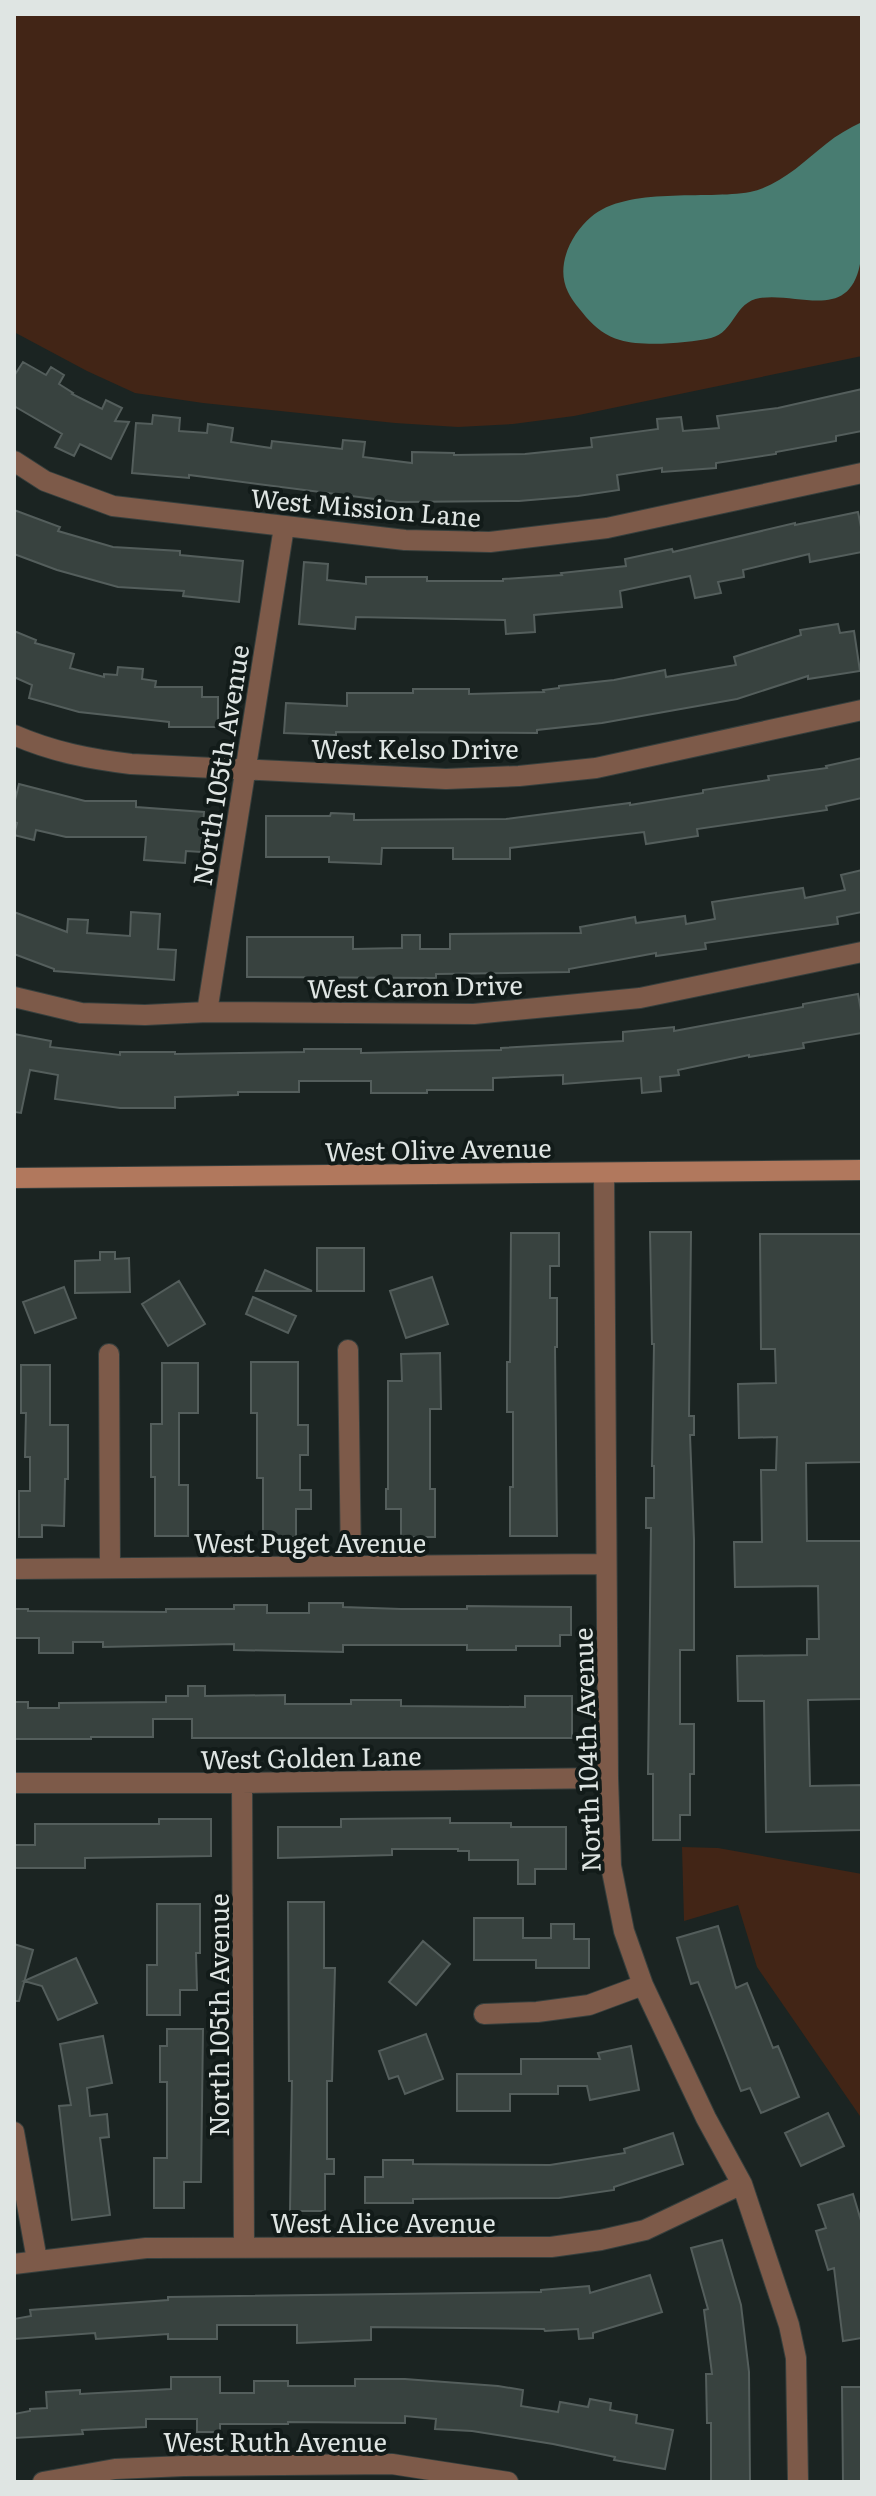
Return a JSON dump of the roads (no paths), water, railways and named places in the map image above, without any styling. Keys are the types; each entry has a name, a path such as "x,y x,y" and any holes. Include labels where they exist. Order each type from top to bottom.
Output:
{"main road":[{"name":"West Olive Avenue","path":"14,1178 862,1170"}],"street":[{"name":"West Mission Lane","path":"14,461 45,481 113,506 405,540 490,542 607,528 862,473"},
{"name":"North 105th Avenue","path":"207,1012 284,527"},
{"name":"West Kelso Drive","path":"14,735 45,748 87,759 446,779 581,770 669,754 862,710"},
{"name":"West Caron Drive","path":"14,997 81,1013 474,1014 640,998 862,952"},
{"name":"North 104th Avenue","path":"604,1173 611,1866 624,1931 643,1985 706,2118 742,2184 785,2313 796,2358 798,2482"},
{"path":"348,1350 351,1566"},
{"path":"109,1354 110,1568"},
{"name":"West Puget Avenue","path":"14,1569 606,1564"},
{"name":"West Golden Lane","path":"14,1783 608,1778"},
{"name":"North 105th Avenue","path":"242,1783 244,2247"},
{"path":"484,2014 537,2012 589,2005 643,1985"},
{"path":"14,2132 37,2260"},
{"name":"West Alice Avenue","path":"14,2264 146,2248 551,2247 645,2230 742,2184"},
{"name":"West Ruth Avenue","path":"43,2482 115,2469 392,2464 508,2482"}]}
